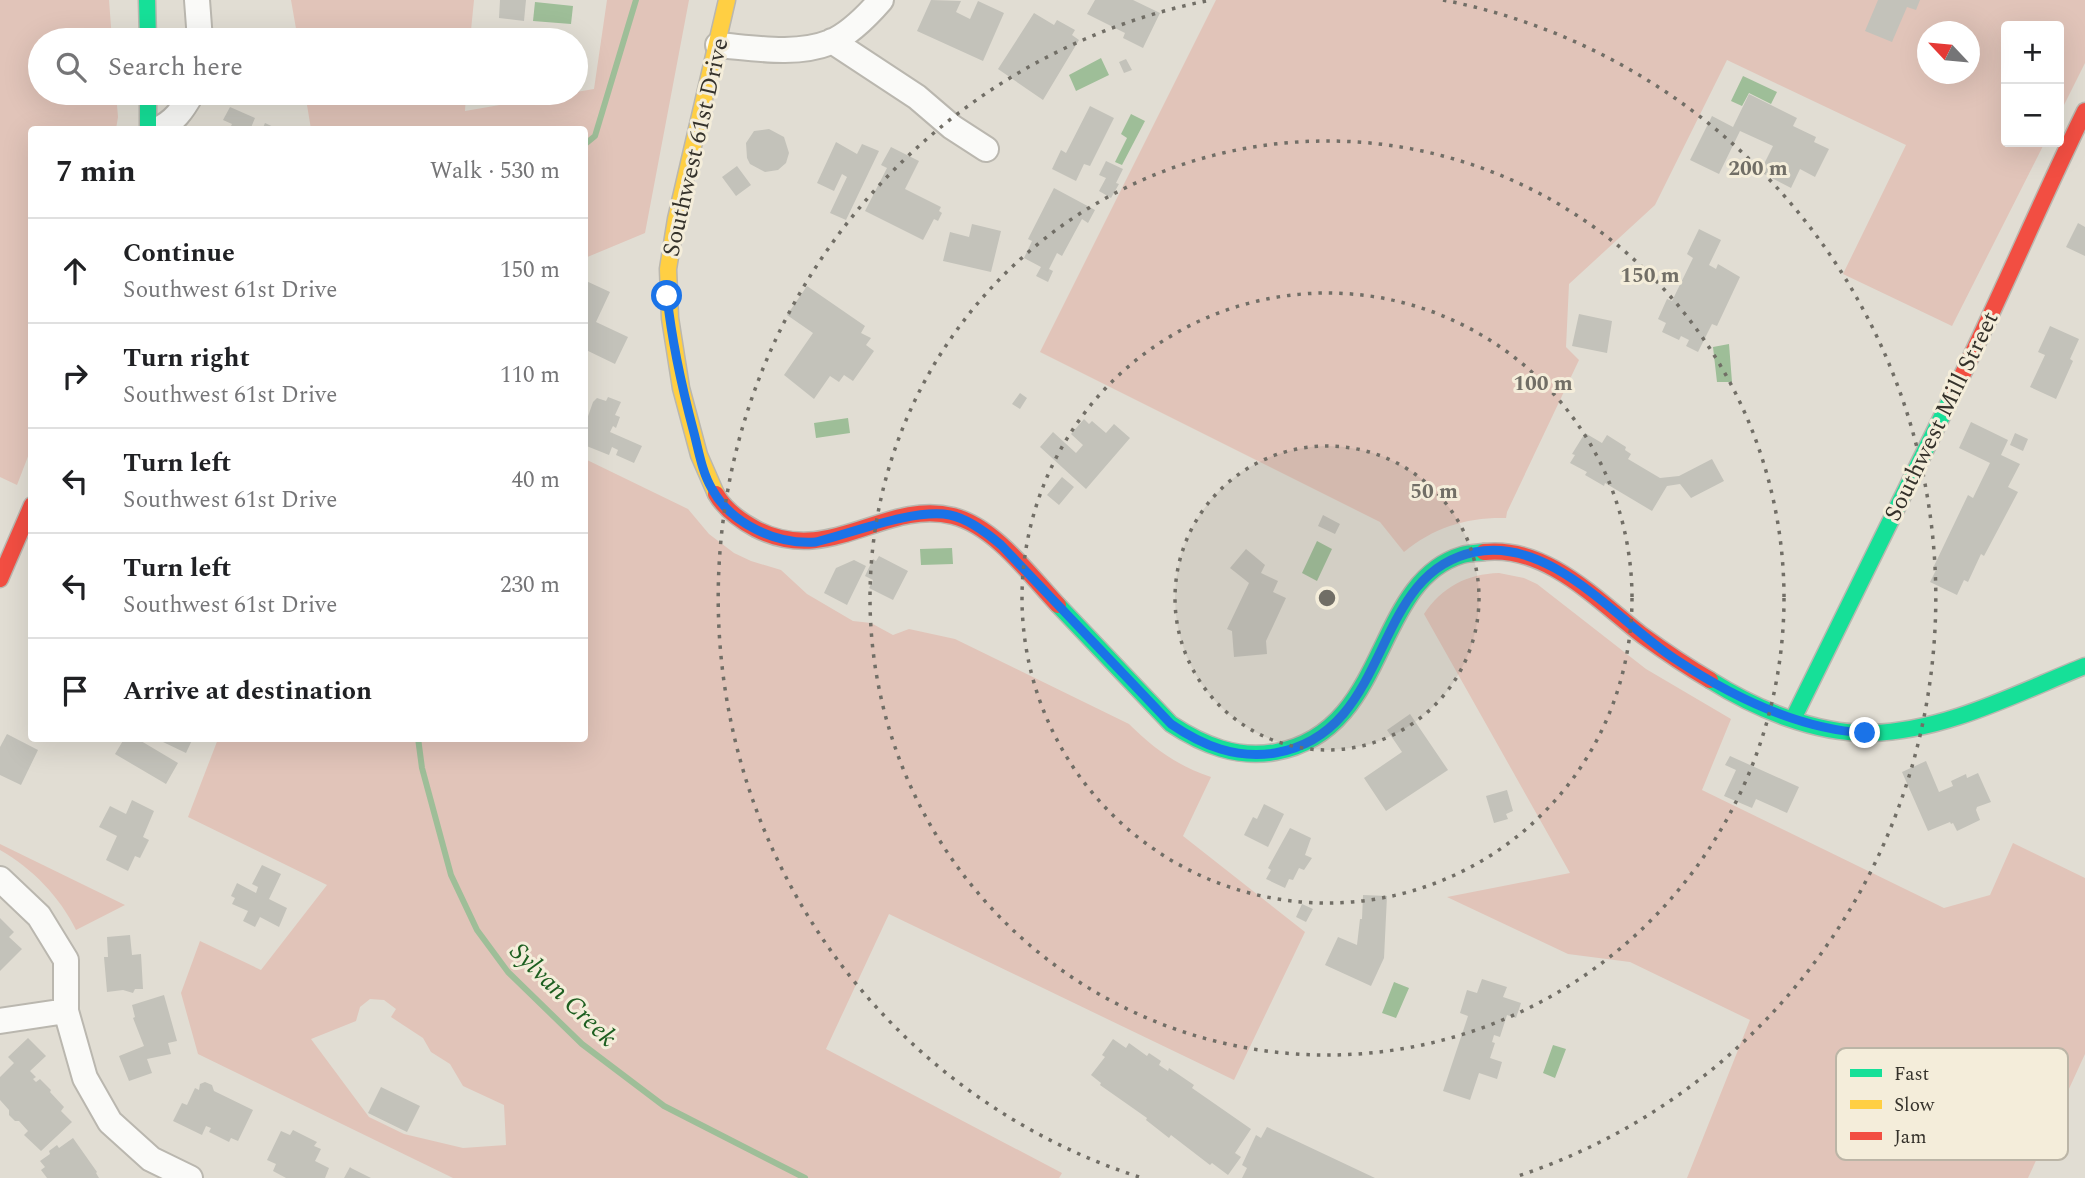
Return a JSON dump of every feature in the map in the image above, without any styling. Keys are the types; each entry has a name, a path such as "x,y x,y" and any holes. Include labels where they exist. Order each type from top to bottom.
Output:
{"street":[{"path":"147,0 148,28"},
{"path":"197,0 199,28"},
{"name":"Southwest 61st Drive","path":"727,0 670,248 667,296 684,393 704,470 720,501 750,526 784,540 804,543 925,514 949,515 962,519 1001,545 1171,724 1203,744 1235,754 1281,752 1298,748 1322,735 1351,705 1408,598 1421,582 1444,564 1475,552 1493,551 1526,556 1558,570 1677,661 1712,681 1793,719 1824,729 1881,733 1904,731 1950,718 2085,666"},
{"path":"718,46 773,50 807,47 832,41 856,24 881,0"},
{"path":"832,41 917,96 952,127 986,149"},
{"path":"148,105 148,126"},
{"path":"163,126 174,120 185,105"},
{"name":"Southwest Mill Street","path":"1793,719 1981,338 2041,201 2085,111"},
{"path":"0,579 28,514"},
{"path":"0,879 38,916 66,960 66,1011 85,1078 110,1122 151,1159 190,1178"},
{"path":"0,1021 66,1011"}],"shaded area":[{"path":"0,0 109,0 111,28 28,28 28,105 117,105 118,117 116,126 28,126 28,456 17,485 0,477"},
{"path":"291,0 474,0 471,28 296,28"},
{"path":"607,0 689,0 645,233 588,257 588,126 310,126 307,105 465,105 465,111 500,105 588,105 588,90 594,89"},
{"path":"1216,0 2085,0 2085,63 2064,105 2064,21 2001,21 2001,147 2042,147 1952,326 1843,274 1906,145 1727,60 1655,205 1569,284 1566,347 1579,360 1506,518 1478,519 1452,525 1427,536 1404,552 1380,522 1040,352"},
{"path":"535,2 573,6 571,24 533,21"},
{"path":"1101,58 1109,75 1076,91 1069,75"},
{"path":"1743,76 1777,92 1771,104 1749,93 1742,106 1731,101"},
{"path":"1131,114 1145,121 1122,165 1115,162 1127,138 1121,134"},
{"path":"1729,344 1732,382 1717,382 1713,347"},
{"path":"848,418 850,433 816,438 814,423"},
{"path":"588,460 688,509 709,534 734,553 781,570 807,594 853,621 871,623 893,635 909,629 955,639 1129,724 1167,756 1211,777 1183,836 1305,932 1234,1080 889,914 826,1049 1062,1173 1059,1178 453,1178 198,1054 181,993 200,941 261,970 327,885 188,817 217,742 588,742","holes":["370,999 384,1000 396,1009 391,1017 423,1038 431,1052 450,1064 463,1086 504,1105 506,1145 463,1148 404,1134 369,1117 311,1039 356,1021 360,1007"]},
{"path":"1317,541 1332,549 1317,581 1302,573"},
{"path":"952,548 953,564 921,565 920,549"},
{"path":"1499,573 1524,578 1537,584 1646,669 1731,719 1702,790 1944,908 1990,895 2013,843 2085,878 2085,1054 2068,1091 2068,1048 1836,1048 1836,1160 2036,1160 2028,1178 1687,1178 1750,1020 1630,962 1568,954 1447,897 1570,873 1424,614 1447,589 1466,579"},
{"path":"0,844 125,905 76,930 62,906 44,884 23,865 0,850"},
{"path":"1394,982 1409,988 1396,1018 1382,1013"},
{"path":"1553,1045 1566,1049 1555,1078 1543,1073"}],"building":[{"path":"500,0 526,0 524,21 499,18"},
{"path":"931,0 961,1 956,12 970,19 978,1 1004,13 983,61 917,31"},
{"path":"1095,0 1133,0 1160,13 1143,48 1123,38 1125,33 1087,14"},
{"path":"1878,0 1920,0 1916,10 1907,7 1892,42 1865,31"},
{"path":"1034,13 1054,25 1057,20 1075,30 1072,35 1079,40 1043,100 998,69"},
{"path":"1126,59 1132,70 1124,73 1119,62"},
{"path":"1749,94 1797,118 1793,126 1816,137 1814,142 1829,149 1815,177 1800,169 1791,188 1760,172 1773,146 1740,131 1719,174 1690,160 1712,116 1733,127"},
{"path":"1090,106 1114,118 1090,166 1084,164 1076,181 1052,169 1061,150 1066,153"},
{"path":"230,107 255,118 252,126 231,126 232,124 223,120"},
{"path":"769,129 784,137 789,153 786,163 778,170 765,172 750,164 746,143 754,131"},
{"path":"836,142 857,154 862,144 879,151 846,220 830,213 847,177 842,174 834,191 817,183"},
{"path":"891,147 919,161 905,189 941,207 939,211 942,213 938,221 934,219 923,240 865,211 887,168 881,165"},
{"path":"1106,161 1123,169 1111,198 1099,191 1106,178 1099,175"},
{"path":"737,166 751,185 736,196 722,177"},
{"path":"1054,188 1095,210 1088,223 1082,219 1062,256 1057,253 1049,269 1053,271 1048,282 1036,276 1041,267 1024,258 1032,241 1028,239"},
{"path":"2078,223 2085,227 2085,256 2066,247"},
{"path":"972,224 1001,231 991,272 943,261 950,232 969,237"},
{"path":"1699,229 1721,240 1709,265 1716,269 1718,264 1740,277 1717,326 1712,324 1698,352 1686,346 1689,340 1681,336 1679,340 1662,332 1666,323 1658,319 1667,299 1672,301 1693,258 1687,254"},
{"path":"588,282 610,292 596,322 628,337 615,364 588,351"},
{"path":"807,286 865,326 861,333 871,338 866,345 874,351 853,381 844,375 839,382 830,376 814,399 784,375 813,333 787,315"},
{"path":"1579,314 1612,321 1607,353 1572,346"},
{"path":"2050,326 2079,339 2070,359 2073,361 2056,399 2030,387 2045,355 2038,352"},
{"path":"1020,393 1027,398 1020,409 1012,404"},
{"path":"608,397 621,402 615,415 620,417 616,428 613,426 610,432 642,446 634,463 616,455 618,450 612,447 609,455 588,447 588,416 593,402 597,398 606,401"},
{"path":"1084,419 1089,424 1092,421 1106,433 1114,424 1130,438 1086,489 1040,447 1053,432 1076,453 1083,445 1071,434"},
{"path":"1971,422 2008,440 2001,455 2020,464 2008,487 2018,492 1984,556 1981,554 1968,582 1964,580 1957,595 1930,582 1937,568 1934,566 1968,495 1973,498 1990,463 1959,448"},
{"path":"1585,433 1602,443 1607,435 1626,447 1625,450 1631,454 1628,459 1660,478 1679,476 1712,459 1724,481 1691,498 1680,484 1667,486 1652,511 1605,483 1604,486 1585,475 1587,472 1570,463 1575,455 1572,454"},
{"path":"2015,433 2028,439 2023,451 2010,445"},
{"path":"1062,477 1074,487 1059,505 1047,495"},
{"path":"1323,515 1340,524 1335,534 1318,526"},
{"path":"1246,549 1265,565 1261,573 1278,581 1273,592 1286,598 1266,641 1267,654 1234,657 1232,631 1227,629 1249,583 1230,568"},
{"path":"879,556 908,571 893,600 869,588 873,580 865,576 873,559 876,561"},
{"path":"854,560 866,566 847,605 824,593 836,568"},
{"path":"1410,714 1448,770 1386,811 1364,778 1402,752 1387,730"},
{"path":"7,734 38,750 21,785 0,775 0,747"},
{"path":"122,742 143,742 178,763 166,784 115,754"},
{"path":"163,742 191,742 186,753"},
{"path":"1730,756 1799,787 1787,813 1756,799 1752,808 1724,796 1736,770 1725,765"},
{"path":"1926,761 1939,792 1953,786 1951,781 1966,774 1967,778 1978,773 1991,802 1977,807 1980,820 1957,831 1950,822 1928,831 1902,772"},
{"path":"1507,790 1513,811 1506,814 1508,819 1494,823 1486,796"},
{"path":"132,800 154,811 143,837 149,840 140,858 135,856 128,871 106,860 117,836 99,827 110,806 126,814"},
{"path":"1264,804 1284,814 1268,847 1244,835 1253,817 1257,819"},
{"path":"1290,828 1311,838 1305,855 1312,858 1304,870 1299,868 1293,880 1289,879 1285,888 1266,879 1271,870 1268,868"},
{"path":"262,865 281,874 269,899 287,908 279,927 260,917 255,927 243,921 248,911 232,904 235,898 231,896 237,883 256,893 258,887 252,884"},
{"path":"1363,895 1387,896 1384,958 1371,986 1325,965 1338,937 1357,945"},
{"path":"1302,904 1313,909 1306,922 1296,917"},
{"path":"0,918 14,932 9,937 22,949 0,971"},
{"path":"130,935 132,955 141,954 143,989 135,989 133,993 123,990 107,992 104,957 108,957 107,937"},
{"path":"1482,979 1507,987 1503,997 1521,1003 1516,1018 1507,1015 1500,1037 1494,1035 1492,1042 1495,1043 1490,1058 1502,1062 1497,1079 1479,1073 1470,1100 1443,1091 1468,1016 1460,1013 1467,990 1477,993"},
{"path":"164,995 177,1041 168,1043 171,1054 147,1059 152,1073 129,1081 119,1056 144,1046 133,1018 132,1005"},
{"path":"28,1038 46,1056 30,1071 36,1077 33,1079 36,1082 40,1079 51,1090 64,1107 61,1111 72,1122 41,1151 24,1135 28,1131 9,1115 9,1110 0,1100 0,1077 14,1063 8,1057"},
{"path":"1113,1039 1126,1048 1129,1043 1147,1056 1149,1053 1161,1061 1159,1065 1168,1071 1169,1068 1194,1085 1192,1088 1251,1129 1235,1153 1241,1157 1228,1175 1212,1163 1210,1165 1171,1135 1169,1138 1146,1120 1147,1118 1100,1085 1091,1075 1105,1057 1102,1055"},
{"path":"205,1082 212,1085 214,1091 253,1110 238,1141 231,1138 229,1142 209,1132 211,1128 206,1126 202,1135 173,1121 182,1103 187,1105 195,1088 199,1090 200,1084"},
{"path":"381,1087 420,1106 407,1132 368,1113"},
{"path":"1267,1127 1375,1178 1242,1178 1247,1168 1242,1165 1256,1135 1261,1138"},
{"path":"293,1130 317,1142 314,1146 321,1149 315,1161 329,1168 325,1178 286,1178 273,1171 276,1164 267,1160 281,1131 290,1135"},
{"path":"73,1138 99,1178 47,1178 41,1170 45,1167 40,1161 57,1145 59,1148"},
{"path":"351,1168 371,1178 344,1178"}],"waterway":[{"name":"Sylvan Creek","path":"588,142 595,136 636,0"},
{"name":"Sylvan Creek","path":"419,742 422,768 451,875 477,930 508,972 582,1044 664,1106 805,1178"}],"traffic: fast":[{"path":"147,0 148,28"},
{"path":"148,105 148,126"},
{"path":"1793,719 1953,394"},
{"path":"1058,605 1171,724 1208,744 1234,752 1262,754 1313,739 1340,716 1361,688 1411,594 1433,570 1462,555 1484,552"},
{"path":"1710,680 1747,701 1787,718 1829,729 1871,733 1899,731 1954,718 2085,666"}],"traffic: slow":[{"path":"716,494 699,455 681,388 670,318 668,269 676,219 727,0"}],"traffic: jam":[{"path":"1953,394 2085,111"},
{"path":"716,494 729,510 745,522 783,539 808,541 833,537 904,516 928,513 953,516 968,521 997,541 1058,605"},
{"path":"0,579 28,514"},
{"path":"1484,552 1507,552 1529,557 1549,566 1589,592 1650,641 1710,680"}],"route":[{"path":"667,296 684,393 704,470 712,490 737,517 766,534 804,543 925,514 949,515 962,519 1001,545 1160,714 1203,744 1235,754 1254,755 1298,748 1322,735 1351,705 1408,598 1421,582 1455,559 1475,552 1493,551 1526,556 1558,570 1659,649 1712,681 1760,705 1811,725 1836,731 1865,733"}]}
